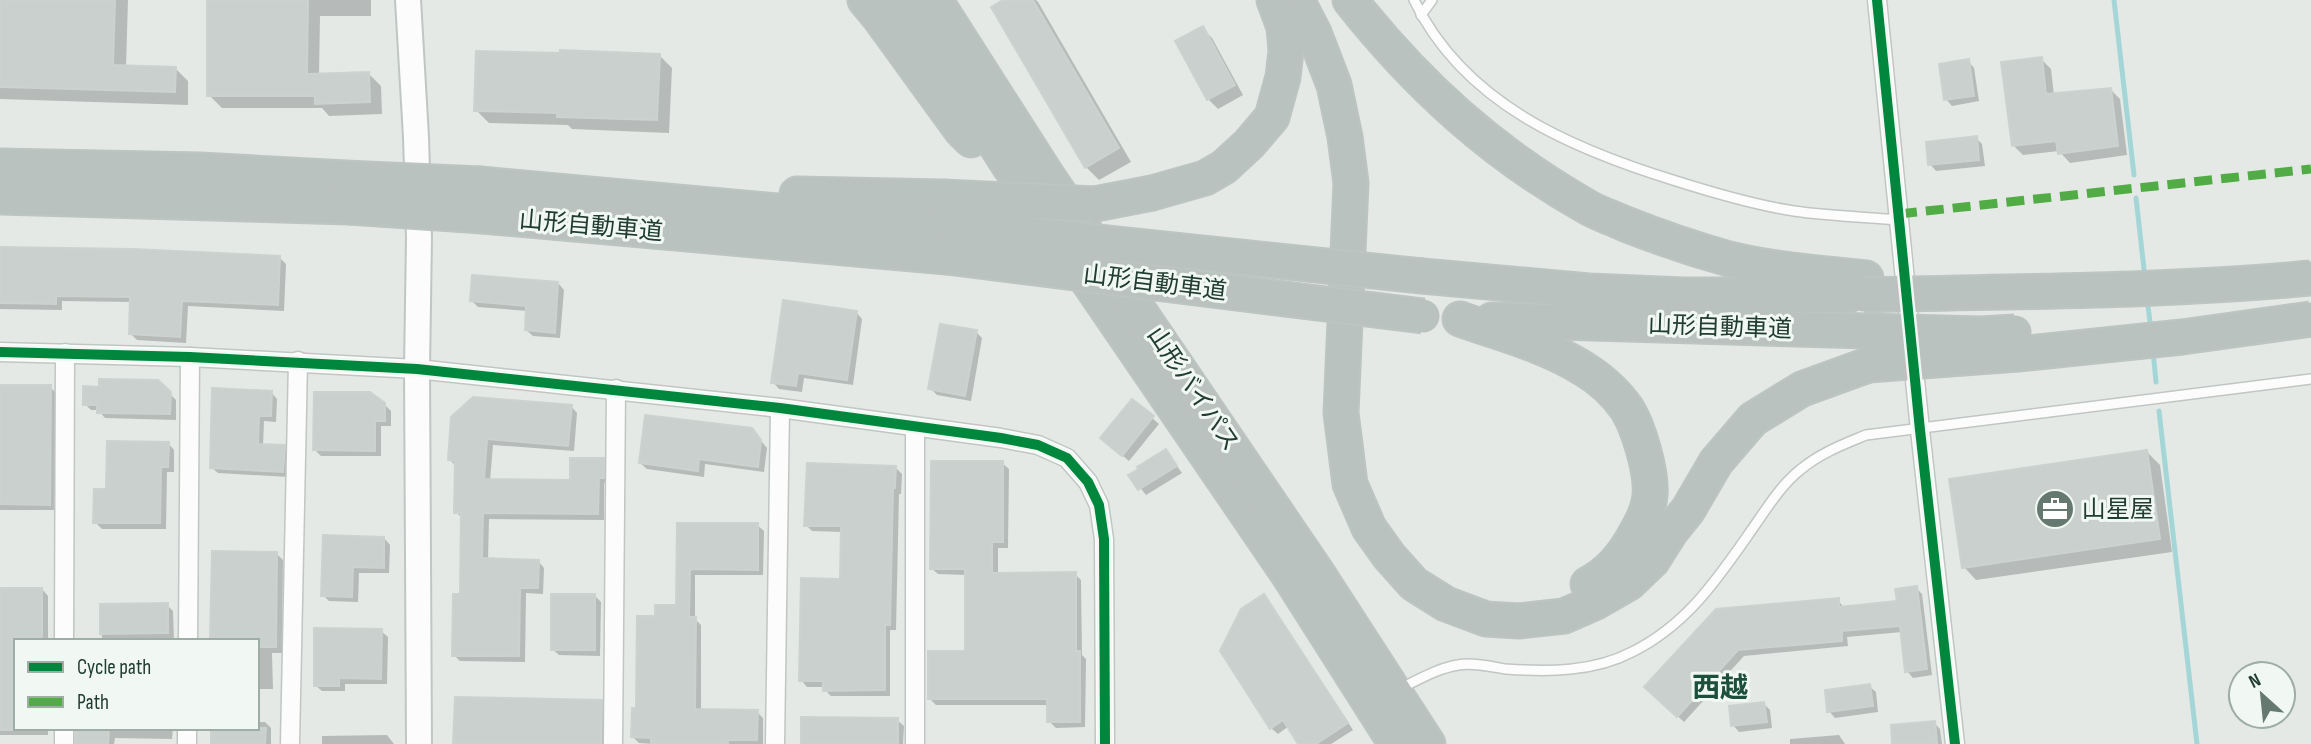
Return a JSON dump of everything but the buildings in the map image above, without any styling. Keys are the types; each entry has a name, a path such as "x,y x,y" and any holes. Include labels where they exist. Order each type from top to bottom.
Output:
{"highway":[{"path":"865,0 961,130 980,149 1008,164"},
{"name":"山形バイパス","path":"904,0 1008,164 1282,565 1396,744"},
{"name":"山形バイパス","path":"935,0 1048,177 1295,540 1428,744"},
{"path":"948,0 1020,132"},
{"path":"482,200 943,197 1095,204 1152,193 1205,178 1224,167 1249,144 1272,117 1283,77 1286,51 1284,27 1274,0"},
{"path":"1297,0 1314,33 1334,85 1345,136 1351,183 1341,413 1350,484 1369,528 1414,584 1446,604 1486,619 1519,621 1564,616 1629,583 1652,561 1688,510 1716,462 1753,419 1802,389 1868,365 2018,354 2182,337 2311,319"},
{"path":"1321,0 1345,70 1359,146 1366,220 1358,397 1360,439 1380,508 1394,534 1411,554 1454,587 1491,598 1515,601 1546,600 1575,591 1597,579 1621,559 1643,522 1650,497 1649,467 1628,410 1612,391 1585,369 1542,346 1460,319"},
{"path":"1350,0 1422,84 1452,112 1519,162 1591,210 1667,241 1732,260 1865,286 1989,292 2222,287 2311,278"},
{"name":"山形自動車道","path":"0,166 200,170 347,192"},
{"name":"山形自動車道","path":"0,197 347,192 482,200 951,242 1422,276 1589,291 1683,295 1865,286"},
{"name":"山形自動車道","path":"951,242 1423,316 1460,319 1980,334 2105,328 2311,311"}],"street":[{"path":"408,0 419,238 419,744"},
{"path":"1877,0 1955,744"},
{"path":"0,352 298,361 417,369 780,408 1038,445 1067,458 1088,482 1099,505 1104,539 1105,744"},
{"path":"64,639 65,353"},
{"path":"188,639 190,357"},
{"path":"290,744 298,361"},
{"path":"613,744 616,389"},
{"path":"775,744 780,408"},
{"path":"915,427 915,744"}],"lane":[{"path":"1414,0 1421,15 1447,52 1491,96 1536,126 1620,164 1721,195 1793,211 1900,220"},
{"path":"1421,15 1432,0"},
{"path":"1394,691 1460,664 1558,670 1592,666 1631,653 1666,631 1696,606 1774,499 1798,471 1826,451 1866,436 2311,379"}],"waterway":[{"path":"2114,0 2134,175"},
{"path":"2136,198 2145,278"},
{"path":"2147,298 2151,330"},
{"path":"2153,351 2156,382"},
{"path":"2159,411 2197,744"}],"marked path":[{"path":"1899,214 2311,169"}],"cycle path":[{"path":"1877,0 1955,744"},
{"path":"0,352 190,357 417,369 780,408 1038,445 1067,458 1088,482 1099,505 1104,539 1105,744"}],"place":[{"name":"山星屋","path":"2055,509"}],"district":[{"name":"西越","path":"1720,688"}]}
